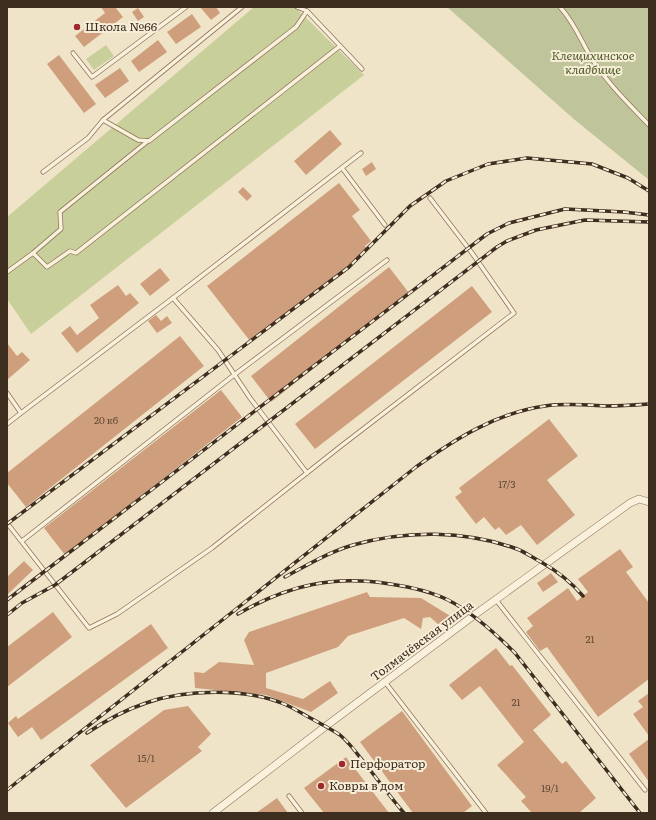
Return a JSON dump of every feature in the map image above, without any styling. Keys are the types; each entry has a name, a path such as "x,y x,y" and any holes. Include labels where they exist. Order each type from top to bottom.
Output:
{"street":[{"name":"Толмачёвская улица","path":"213,813 385,682 630,503 639,499 649,502"}],"lane":[{"path":"73,53 92,77 186,7"},
{"path":"42,172 88,138 104,120 242,7"},
{"path":"298,7 307,11 362,69"},
{"path":"560,7 568,15 590,55 615,89 649,125"},
{"path":"7,272 33,253 61,229 60,212 296,27 307,11"},
{"path":"33,253 48,267 70,251 76,253 340,46"},
{"path":"104,120 138,140 149,141"},
{"path":"7,424 361,153"},
{"path":"342,168 385,225"},
{"path":"7,522 88,628 117,614 212,548 514,313 472,253 430,198"},
{"path":"22,541 234,375 387,260"},
{"path":"173,298 218,350 250,398 307,473"},
{"path":"7,394 21,413"},
{"path":"496,600 645,790"},
{"path":"385,682 486,813"},
{"path":"289,796 302,813"}],"green space":[{"path":"254,7 295,7 364,75 31,334 7,299 7,217"},
{"name":"Клещихинское кладбище","path":"447,7 649,7 649,180 575,120"},
{"path":"106,45 114,56 94,70 86,59"}],"building":[{"path":"101,7 115,7 123,17 84,47 75,36 105,13"},
{"path":"200,7 216,7 220,13 211,20"},
{"path":"138,8 144,17 138,21 132,12"},
{"path":"192,14 201,27 176,44 167,32"},
{"path":"158,40 167,52 139,72 131,61"},
{"path":"59,55 96,104 84,113 47,64"},
{"path":"120,68 129,81 105,98 95,85"},
{"path":"330,130 342,144 306,175 294,161"},
{"path":"372,162 376,169 366,176 362,169"},
{"path":"339,183 360,210 352,216 371,241 365,246 368,250 250,341 207,286"},
{"path":"243,187 252,196 247,201 238,192"},
{"path":"389,267 409,293 271,402 251,376"},
{"path":"160,268 170,280 150,296 140,284"},
{"path":"118,285 126,296 130,293 139,303 77,353 61,333 70,326 77,335 99,318 90,305"},
{"path":"472,286 492,312 315,449 295,424"},
{"path":"156,315 161,321 167,316 172,323 157,333 148,321"},
{"path":"180,336 204,366 26,507 7,483 7,473"},
{"path":"7,343 17,356 22,352 30,360 7,380"},
{"path":"221,390 242,417 65,555 44,528"},
{"path":"549,419 578,456 547,480 575,515 537,545 521,525 506,535 499,527 495,530 484,517 476,524 455,497 462,492 459,488"},
{"path":"620,549 633,567 626,572 649,603 649,679 598,717 547,647 540,651 526,632 533,626 527,618 568,588 577,601 588,592 578,579"},
{"path":"24,561 33,570 7,595 7,577"},
{"path":"551,573 558,582 543,592 537,583"},
{"path":"367,592 370,597 421,598 452,617 440,626 430,617 423,618 421,629 404,618 348,636 338,647 266,673 266,688 303,699 330,681 338,693 311,712 266,695 195,688 194,672 204,673 219,662 254,665 244,640 249,632"},
{"path":"53,612 72,637 7,687 7,647"},
{"path":"151,624 168,648 41,740 32,727 18,737 8,723 16,716 18,719"},
{"path":"496,648 510,666 512,665 551,715 533,730 562,764 566,761 596,798 579,813 532,813 521,801 526,797 497,765 524,742 480,686 462,700 449,685"},
{"path":"649,693 649,736 633,714 643,707 638,701"},
{"path":"188,706 211,734 198,747 202,751 126,808 90,765 164,710"},
{"path":"402,711 472,806 463,813 413,813 360,742"},
{"path":"649,739 649,782 629,754"},
{"path":"346,757 389,813 324,813 304,788"},
{"path":"277,798 288,813 256,813"}],"railway":[{"path":"7,524 349,267 410,206 446,181 488,164 527,158 592,164 628,178 649,191"},
{"path":"7,600 487,234 509,223 565,209 624,212 649,215"},
{"path":"7,615 22,603 55,585 497,247 507,241 536,230 585,220 649,222"},
{"path":"7,790 416,467 461,437 493,421 527,409 568,404 611,406 649,404"},
{"path":"285,577 335,551 373,540 414,535 456,535 477,538 520,550 547,565 569,581 583,596"},
{"path":"238,614 257,604 293,589 330,582 369,582 405,586 434,594 448,600 475,617 515,653 640,813"},
{"path":"87,733 130,709 162,698 215,692 252,695 269,699 292,707 340,735 352,747 404,813"}],"place":[{"name":"Школа №66","path":"77,27"},
{"name":"Перфоратор","path":"342,764"},
{"name":"Ковры в дом","path":"321,786"}]}
